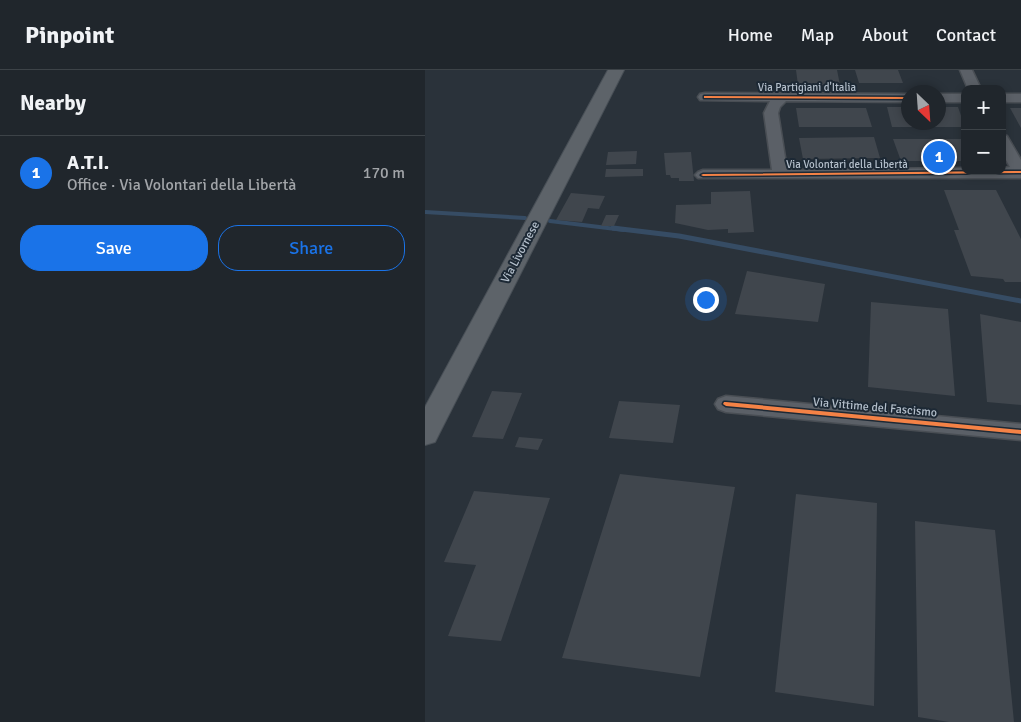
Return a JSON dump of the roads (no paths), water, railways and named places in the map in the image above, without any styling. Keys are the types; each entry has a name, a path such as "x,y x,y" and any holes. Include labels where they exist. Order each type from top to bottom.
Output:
{"main road":[{"name":"Via Livornese","path":"425,434 615,70"}],"street":[{"path":"966,70 973,85"},
{"name":"Via Partigiani d'Italia","path":"705,97 901,98"},
{"name":"Via Volontari della Libertà","path":"780,174 771,113 774,105 782,98"},
{"path":"946,98 961,98"},
{"path":"1006,98 1021,98"},
{"path":"1006,146 1021,173"},
{"name":"Via Volontari della Libertà","path":"703,175 1021,173"},
{"name":"Via Vittime del Fascismo","path":"726,404 1021,432"}],"waterway":[{"path":"425,212 525,218"},
{"path":"550,221 624,230"},
{"path":"613,228 679,236 1021,301"}],"place":[{"name":"A.T.I.","path":"939,157"}]}
